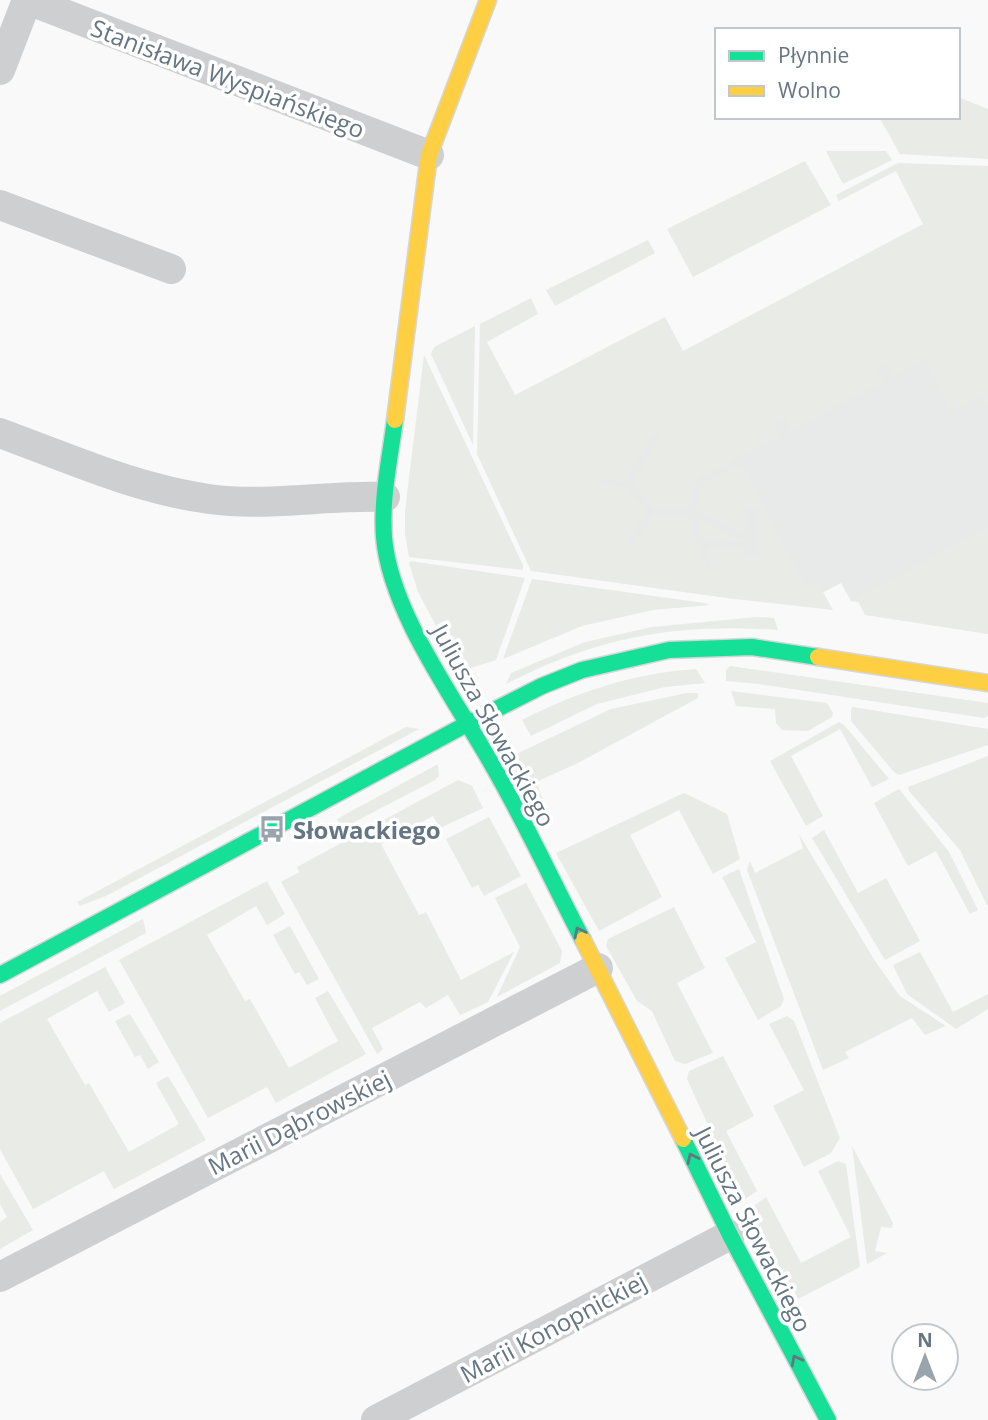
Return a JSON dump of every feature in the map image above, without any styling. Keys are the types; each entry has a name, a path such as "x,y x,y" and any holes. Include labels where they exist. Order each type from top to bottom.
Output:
{"street":[{"path":"0,70 27,0"},
{"name":"Stanisława Wyspiańskiego","path":"27,0 429,155"},
{"name":"Juliusza Słowackiego","path":"488,0 429,155 385,497 384,537 390,573 396,592 443,683 491,762 598,968 730,1235 828,1420"},
{"path":"0,205 171,269"},
{"path":"0,433 129,480 209,499 257,502 385,497"},
{"path":"0,975 467,724 541,686 582,670 669,650 752,647 988,682"},
{"name":"Marii Dąbrowskiej","path":"0,1277 598,968"},
{"name":"Marii Konopnickiej","path":"376,1420 730,1235"}],"shaded area":[{"path":"960,98 988,109 988,159 900,154 880,119 960,119"},
{"path":"826,151 886,151 892,160 843,184"},
{"path":"805,161 831,205 693,277 667,229"},
{"path":"898,163 988,166 988,408 981,395 951,410 926,360 894,377 886,365 877,370 884,382 791,430 784,418 775,423 781,436 699,479 688,509 652,508 632,483 659,437 654,434 626,482 597,478 597,483 628,488 647,512 626,546 632,546 653,515 688,515 707,567 712,565 706,548 745,548 745,558 759,557 759,507 745,508 745,535 695,509 704,483 741,464 805,586 811,583 819,585 833,610 531,571 477,454 480,324 531,298 538,314 487,342 515,395 665,317 683,351 923,224 896,171 839,201 836,195"},
{"path":"648,240 655,253 555,306 546,290"},
{"path":"988,246 988,623 851,601 841,583 816,596 607,563 559,459"},
{"path":"475,326 473,445 431,354 434,347"},
{"path":"424,355 523,570 409,557 405,511"},
{"path":"695,516 745,542 704,542"},
{"path":"988,528 988,634 865,615 856,597"},
{"path":"411,561 525,578 496,660 461,671 459,669 418,592 409,563"},
{"path":"532,579 710,605 653,610 582,626 503,659"},
{"path":"757,617 774,618 778,630 705,629 638,637 573,655 506,684 511,673 585,642 652,627"},
{"path":"730,666 988,703 988,716 984,718 726,681 726,670"},
{"path":"696,669 705,683 665,687 597,704 531,736 522,720 606,686 650,675"},
{"path":"731,691 827,703 833,713 832,717 808,731 782,730 776,723 775,709 736,706"},
{"path":"698,693 698,698 578,763 536,782 550,817 549,823 543,828 512,771 512,756 611,709"},
{"path":"853,707 988,729 988,745 899,775 851,721"},
{"path":"839,722 889,779 872,787 840,729 791,756 823,816 806,826 770,761"},
{"path":"406,727 419,729 106,896 80,906 77,902"},
{"path":"988,756 987,905 960,850 908,787"},
{"path":"438,764 439,776 435,780 341,829 337,819"},
{"path":"458,780 472,786 483,808 440,828 433,816 381,844 419,915 426,912 461,980 514,952 488,1002 460,1015 448,995 426,1008 420,1002 372,1028 383,1049 377,1054 281,882 299,872 297,867"},
{"path":"899,789 949,852 978,910 970,914 936,851 908,866 874,803"},
{"path":"684,793 727,814 740,859 713,874 679,810 630,835 662,897 599,931 556,853"},
{"path":"489,817 521,876 484,896 478,885 472,888 446,839"},
{"path":"824,830 858,893 886,878 920,941 885,960 812,838"},
{"path":"799,834 875,961 900,996 946,1026 925,1035 912,1018 845,1052 849,1058 823,1070 747,870 750,861 755,873 803,848"},
{"path":"739,869 784,999 781,1006 758,1020 725,958 756,942 722,877"},
{"path":"267,881 285,914 267,925 256,906 207,935 245,1001 250,999 289,1068 338,1041 315,998 328,991 366,1054 276,1103 267,1087 208,1118 119,960"},
{"path":"526,883 562,951 560,963 497,997 520,947 495,898"},
{"path":"674,907 705,968 677,983 713,1053 685,1064 675,1061 652,1011 637,1001 606,946 608,939"},
{"path":"143,919 146,933 0,1011 0,996"},
{"path":"290,926 319,979 307,985 299,972 295,974 273,935"},
{"path":"920,952 953,1012 988,994 988,1009 956,1029 907,994 893,965"},
{"path":"105,967 125,1003 109,1012 97,991 47,1019 85,1085 89,1083 129,1152 179,1124 156,1083 168,1076 206,1140 114,1189 104,1171 33,1209 0,1149 0,1023"},
{"path":"130,1014 159,1062 148,1069 140,1055 135,1057 115,1021"},
{"path":"787,1016 794,1021 840,1138 831,1153 804,1167 773,1106 804,1090 769,1024"},
{"path":"723,1056 754,1116 726,1131 757,1191 742,1201 737,1199 709,1146 708,1125 687,1079 689,1071"},
{"path":"852,1146 893,1223 892,1228 881,1227 875,1251 887,1253 867,1264"},
{"path":"838,1161 846,1164 860,1267 798,1299 791,1283 775,1273 746,1216 748,1210 766,1197 801,1263 851,1237 818,1171"},
{"path":"0,1174 33,1230 0,1249 0,1222 7,1217 0,1204"}],"traffic: fast":[{"path":"395,420 386,478 383,522 389,565 398,594 425,652 502,783 583,940"},
{"path":"0,975 467,724 542,686 582,670 669,650 752,647 818,657"},
{"path":"683,1139 730,1235 828,1420"}],"traffic: slow":[{"path":"395,420 429,155 488,0"},
{"path":"818,657 988,683"},
{"path":"583,940 683,1139"}],"place":[{"name":"Słowackiego","path":"272,829"}]}
